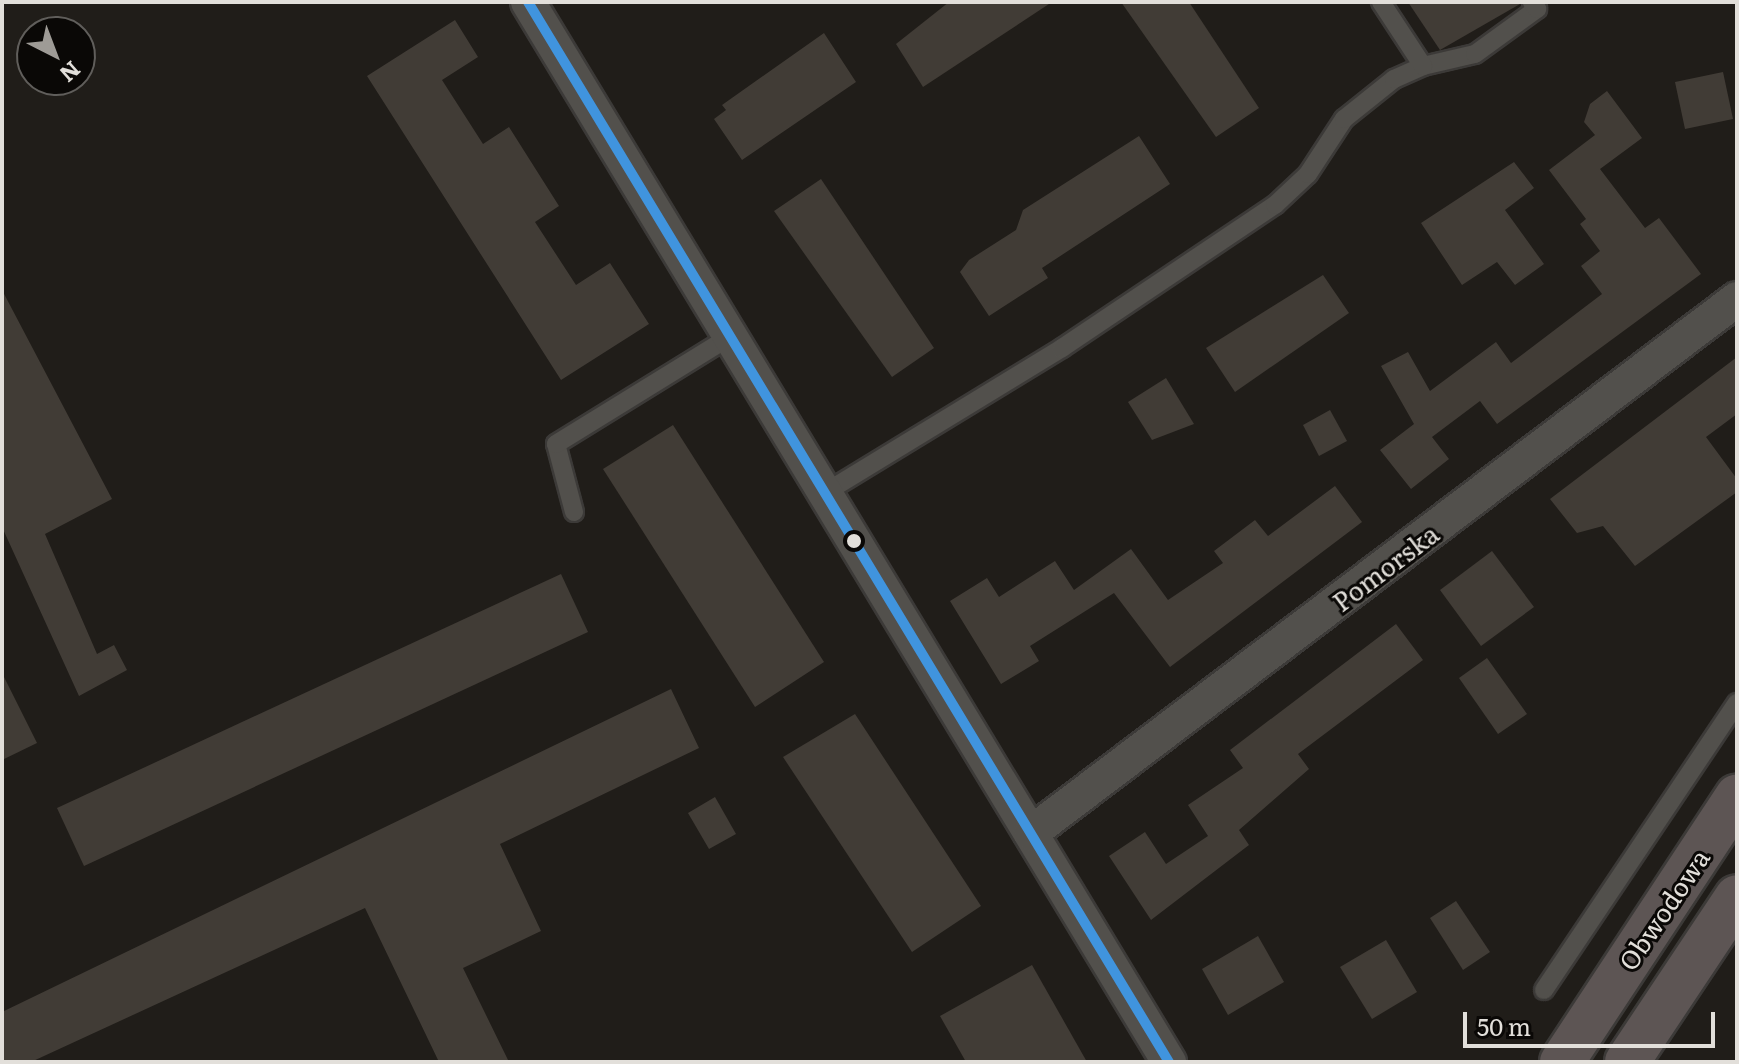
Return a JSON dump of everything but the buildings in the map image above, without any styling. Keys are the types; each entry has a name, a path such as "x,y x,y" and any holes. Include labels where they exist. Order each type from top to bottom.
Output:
{"main road":[{"name":"Obwodowa","path":"1562,1062 1737,797"},
{"path":"1627,1062 1737,897"}],"street":[{"path":"528,2 1169,1062"},
{"name":"Pomorska","path":"1031,833 1737,299"}],"lane":[{"path":"1381,2 1423,66"},
{"path":"823,494 1062,348 1275,205 1308,174 1344,119 1394,79 1423,66 1475,54 1537,9 1532,2"},
{"path":"574,512 556,444 729,337"},
{"path":"1544,990 1737,703"}],"transit line":[{"path":"528,2 1169,1062"}]}
